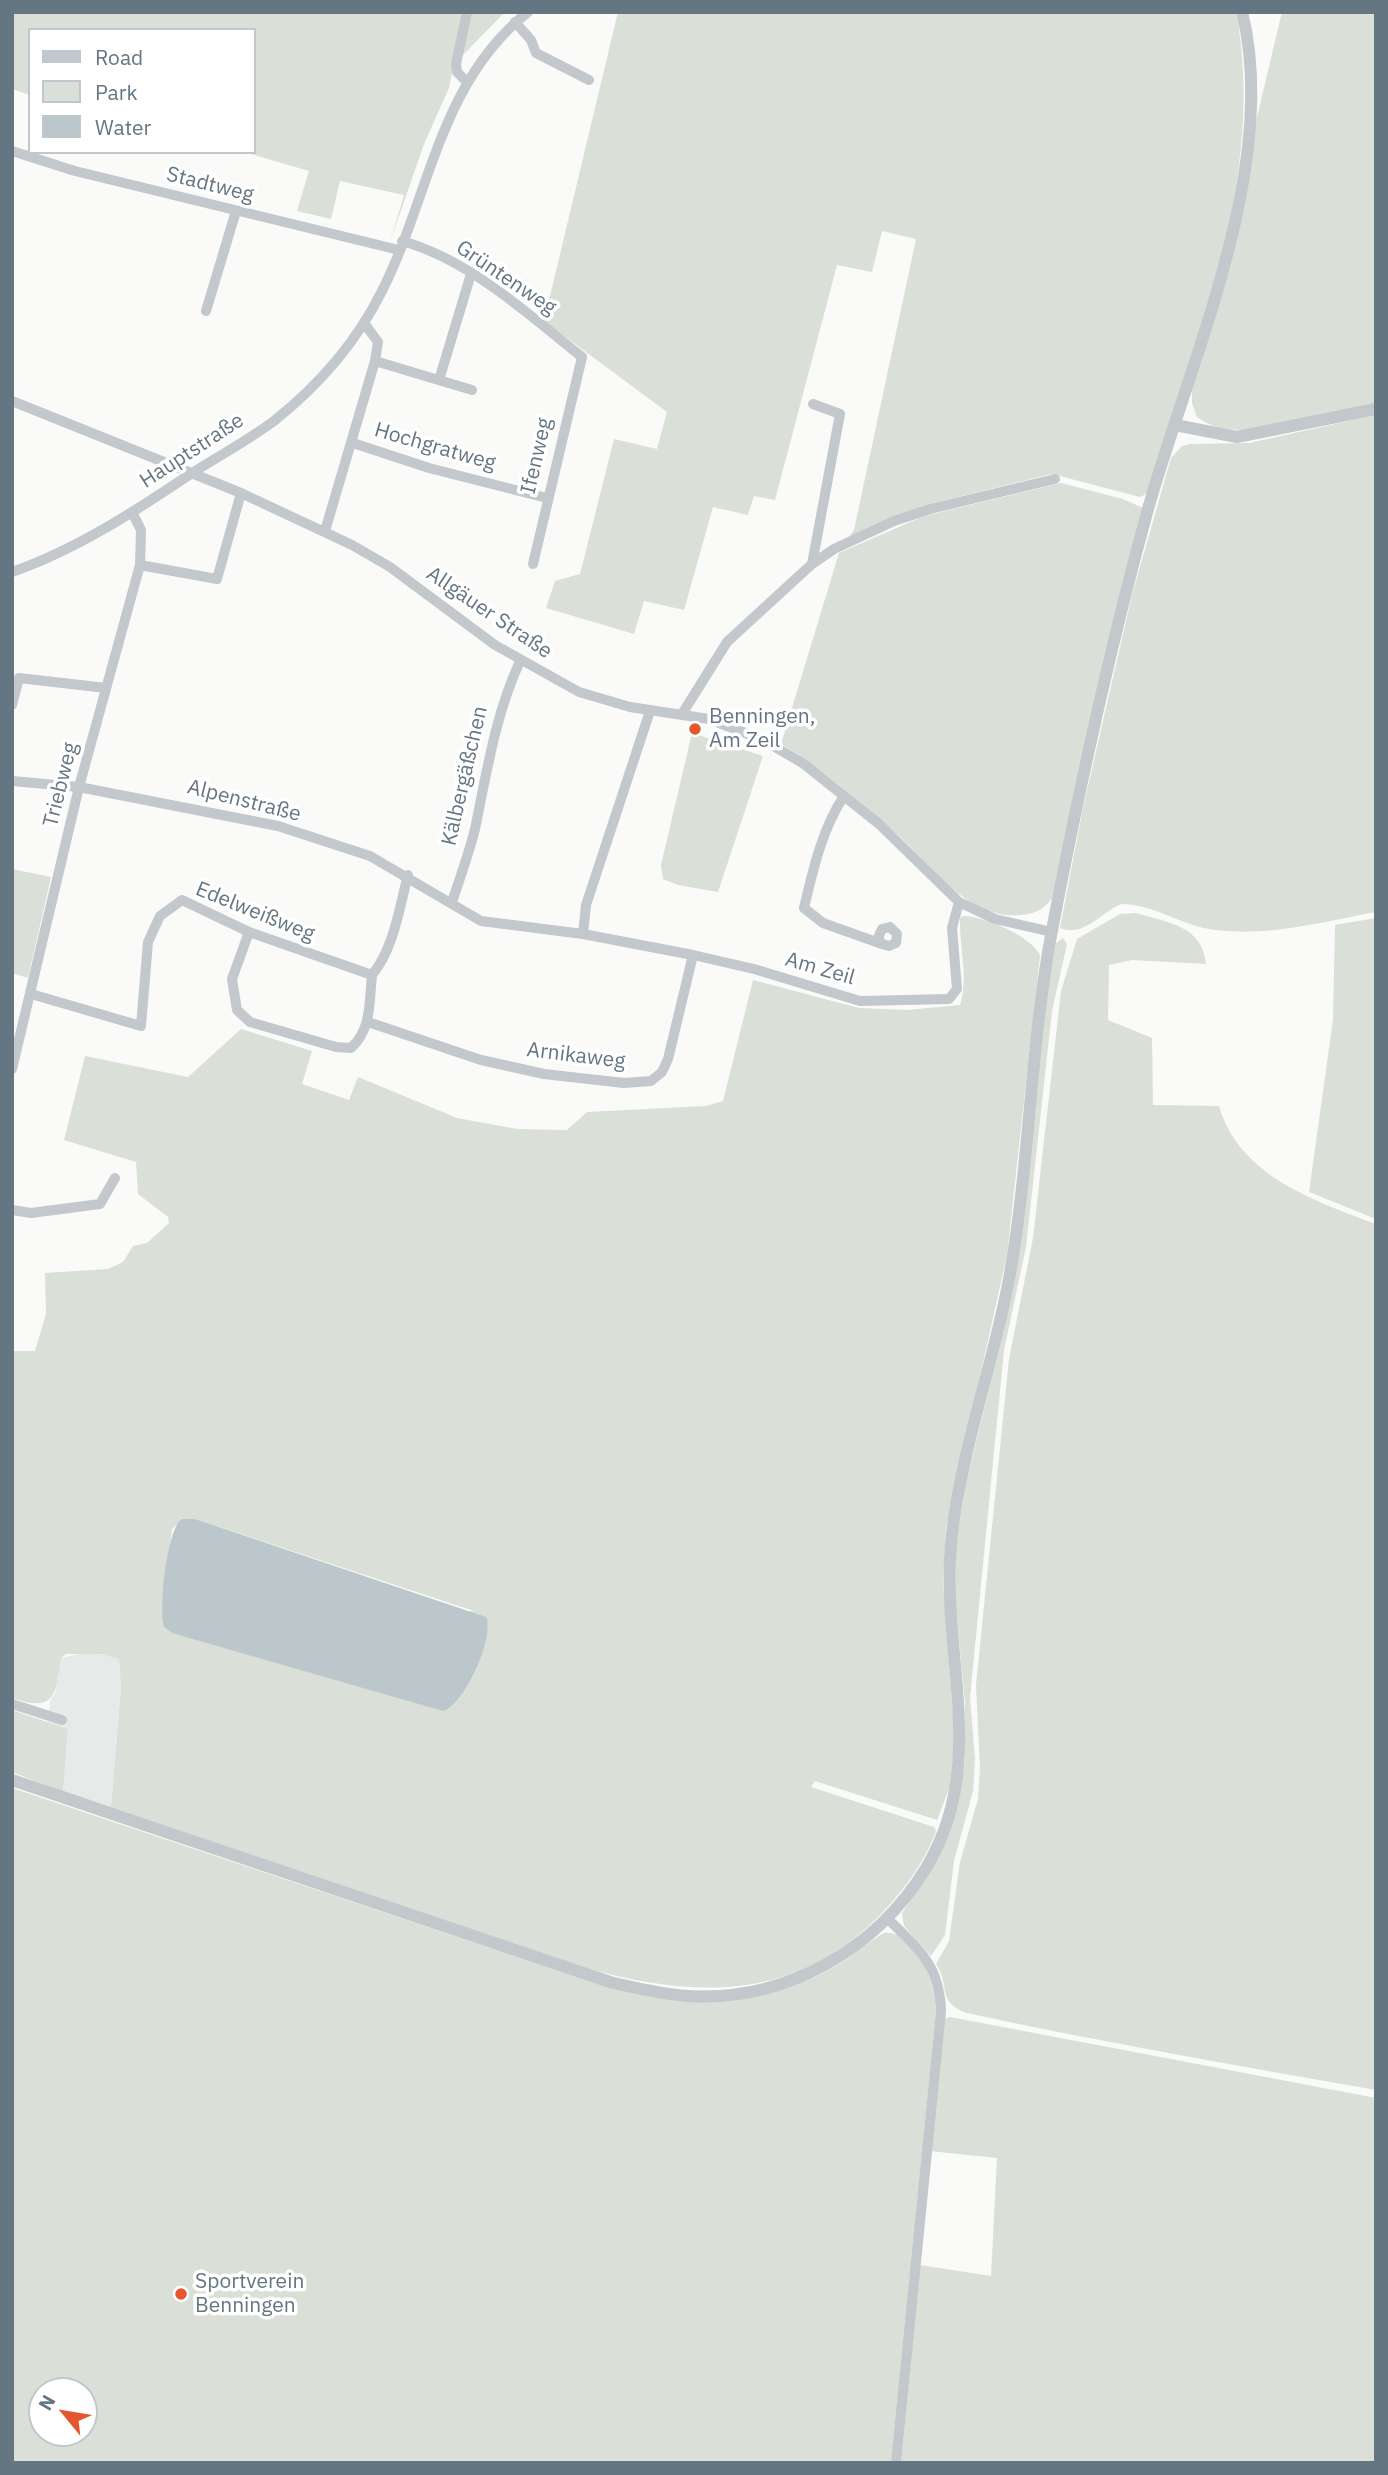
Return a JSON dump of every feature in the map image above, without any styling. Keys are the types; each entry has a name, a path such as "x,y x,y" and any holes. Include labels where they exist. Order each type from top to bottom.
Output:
{"street":[{"path":"467,12 456,64 457,72 467,82"},
{"name":"Hauptstraße","path":"12,572 35,564 132,512 274,421 326,374 364,323 383,290 436,148 467,82 515,22 528,12"},
{"path":"12,1780 610,1982 655,1992 718,1996 782,1984 847,1953 887,1918 925,1870 938,1846 953,1804 958,1775 961,1716 949,1588 952,1531 1009,1279 1052,932 1074,817 1129,583 1215,293 1237,209 1248,144 1250,57 1242,12"},
{"path":"515,22 531,40 536,53 589,80"},
{"name":"Stadtweg","path":"12,151 75,171 236,211 401,246"},
{"path":"206,311 236,211"},
{"name":"Grüntenweg","path":"401,246 426,248 471,274 523,309 582,357"},
{"path":"439,380 471,274"},
{"path":"325,531 375,362 378,342 364,323"},
{"name":"Ifenweg","path":"533,564 582,357"},
{"path":"375,362 472,390"},
{"name":"Allgäuer Straße","path":"12,401 189,475 241,493 325,531 390,567 468,627 520,661 595,698 650,711 682,714 723,723 763,740 804,764 844,796 902,845 959,902 995,919 1052,932"},
{"path":"812,564 840,414 813,404"},
{"path":"1175,425 1237,437 1376,409"},
{"name":"Hochgratweg","path":"353,443 429,468 547,498"},
{"path":"682,714 727,642 812,564 834,549 894,521 965,499 1055,479"},
{"path":"140,565 217,579 241,493"},
{"name":"Triebweg","path":"12,1069 16,1042 31,994 79,787 140,565 141,530 132,512"},
{"name":"Kälbergäßchen","path":"452,902 474,832 492,738 520,661"},
{"path":"12,705 19,678 106,688"},
{"path":"583,933 586,905 650,711"},
{"name":"Alpenstraße","path":"12,781 79,787 278,826 370,856 452,902"},
{"path":"844,796 834,810 814,867 804,908 823,923 882,944"},
{"path":"249,932 232,979 237,1010 250,1022 336,1047 351,1048 360,1039 368,1022 372,975 383,961 389,947 408,875"},
{"name":"Edelweißweg","path":"31,994 141,1026 148,942 160,916 183,900 249,932 351,971 372,975"},
{"name":"Am Zeil","path":"452,902 481,921 527,929 583,933 693,956 754,969 860,1001 949,999 957,989 952,928 959,902"},
{"name":"Arnikaweg","path":"368,1022 481,1060 544,1074 624,1083 652,1082 662,1072 668,1059 693,956"},
{"path":"12,1210 31,1213 100,1204 116,1178"},
{"path":"12,1704 62,1720"},
{"path":"887,1918 930,1961 936,1974 941,2011 896,2463"}],"shaded area":[{"path":"83,1653 112,1655 119,1659 121,1687 111,1807 63,1792 68,1729 48,1722 50,1701 55,1693 61,1658"}],"green space":[{"path":"12,12 464,12 449,88 424,144 390,242 404,195 340,181 331,219 297,211 309,171 251,154 256,154 256,28 28,28 28,94 12,89"},
{"path":"470,12 505,12 462,56"},
{"path":"618,12 1236,12 1243,73 1242,134 1234,195 1222,256 1205,317 1148,493 1140,497 1052,474 929,504 849,537 854,530 916,239 882,231 872,272 837,265 775,500 754,496 748,515 713,507 684,610 644,601 634,634 546,608 555,581 580,574 614,439 657,449 667,412 544,321"},
{"path":"1282,12 1376,12 1376,404 1253,430 1216,427 1197,417 1192,403 1192,390"},
{"path":"1376,415 1376,912 1293,928 1251,932 1209,929 1144,907 1121,904 1085,927 1077,930 1060,928 1083,808 1132,595 1171,458 1182,446 1190,444 1249,443"},
{"path":"1061,483 1123,499 1143,508 1052,898 1043,908 1031,913 1001,914 982,908 949,886 905,842 851,795 781,744 839,553 924,516"},
{"path":"692,733 763,756 718,892 678,885 663,879 661,865"},
{"path":"12,869 51,877 28,978 12,973"},
{"path":"1136,913 1171,923 1191,933 1203,951 1206,964 1132,960 1109,965 1108,1020 1152,1038 1153,1105 1219,1106 1229,1130 1243,1151 1261,1168 1305,1195 1376,1224 1376,2090 1120,2044 967,2013 951,2004 936,1964 949,1941 960,1862 978,1799 980,1768 976,1685 1009,1359 1033,1238 1061,991 1077,939 1120,914"},
{"path":"963,916 983,919 1006,928 1027,941 1040,955 1007,1255 946,1528 943,1583 955,1739 950,1786 937,1820 815,1781 811,1787 934,1827 936,1831 918,1867 903,1889 876,1919 844,1946 810,1966 776,1979 740,1986 703,1988 665,1985 586,1968 111,1807 121,1687 119,1659 102,1654 66,1654 61,1658 51,1698 37,1703 12,1698 12,1351 35,1351 46,1314 45,1273 108,1269 123,1262 133,1246 147,1243 169,1223 168,1217 138,1194 136,1162 64,1140 85,1056 188,1077 241,1029 312,1051 302,1084 349,1100 358,1077 457,1118 517,1129 567,1130 587,1112 706,1106 723,1101 753,980 859,1008 907,1010 960,1005 964,973 960,918","holes":["183,1519 195,1519 474,1611 172,1633 164,1627 162,1606 172,1529"]},
{"path":"1376,918 1376,1219 1309,1192 1333,1020 1335,925"},
{"path":"1063,938 1067,944 1052,1011 1026,1247 1004,1350 970,1697 975,1759 973,1791 954,1861 945,1935 931,1956 904,1926 902,1913 914,1895 958,1800 965,1761 965,1703 955,1597 956,1543 967,1478 1004,1330 1050,971 1056,943"},
{"path":"12,1710 68,1729 63,1792 12,1772"},
{"path":"12,1788 577,1977 726,2001 770,1993 812,1978 839,1964 884,1933 896,1934 906,1940 915,1949 928,1975 933,1988 936,2012 892,2463 12,2463"},
{"path":"950,2017 1376,2098 1376,2463 901,2463 920,2265 991,2276 997,2158 930,2151 944,2019"}],"water":[{"path":"182,1519 195,1519 486,1617 488,1627 482,1654 468,1684 460,1697 443,1711 172,1633 164,1627 162,1618 163,1587 172,1537"}],"place":[{"name":"Benningen, Am Zeil","path":"695,729"},
{"name":"Sportverein Benningen","path":"181,2294"}]}
